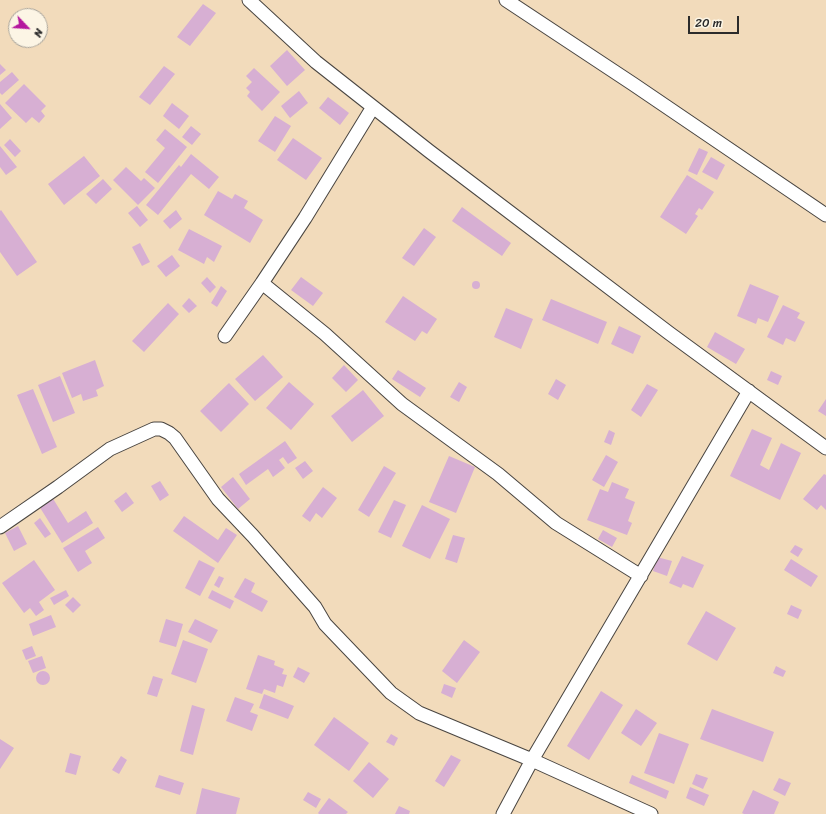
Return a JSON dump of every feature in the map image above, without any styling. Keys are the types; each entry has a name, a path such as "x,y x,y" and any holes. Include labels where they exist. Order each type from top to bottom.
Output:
{"street":[{"path":"249,0 316,62 373,107 669,333 826,448"},
{"path":"506,0 826,215"},
{"path":"225,336 262,284 305,218 373,107"},
{"path":"262,284 325,334 402,404 498,474 556,523 641,576"},
{"path":"503,814 532,760 749,391"},
{"path":"0,527 110,449 154,429 161,429 175,438 218,499 316,607 325,624 391,693 419,713 532,760 650,814"}],"building":[{"path":"203,4 216,13 190,46 177,37"},
{"path":"287,50 305,70 287,86 270,66"},
{"path":"0,64 6,70 0,75"},
{"path":"164,66 175,74 150,105 139,97"},
{"path":"254,68 280,92 262,111 247,96 250,92 246,88 252,82 246,76"},
{"path":"12,72 19,80 2,95 0,93 0,82"},
{"path":"24,84 46,106 41,111 45,116 39,123 32,117 26,123 5,103"},
{"path":"299,91 308,103 290,118 281,106"},
{"path":"328,97 349,113 340,125 319,108"},
{"path":"172,103 189,116 179,129 163,116"},
{"path":"0,104 12,118 0,129"},
{"path":"275,116 291,126 275,152 258,141"},
{"path":"191,126 201,134 192,145 182,137"},
{"path":"165,129 187,147 158,183 145,172 165,148 156,140"},
{"path":"293,138 322,158 306,180 277,160"},
{"path":"10,139 21,151 15,157 4,145"},
{"path":"0,146 17,167 6,175 0,167"},
{"path":"699,148 708,152 697,175 688,171"},
{"path":"191,154 219,177 209,189 191,174 158,215 146,205 179,165 181,167"},
{"path":"84,156 100,176 64,205 48,184"},
{"path":"711,157 725,165 717,180 702,172"},
{"path":"126,167 141,181 144,178 155,188 138,205 113,180"},
{"path":"687,175 714,192 702,210 699,208 695,214 698,216 686,234 660,217"},
{"path":"103,179 112,189 96,204 86,194"},
{"path":"218,191 232,199 235,194 248,201 244,208 263,220 250,243 204,215"},
{"path":"137,206 148,220 140,227 128,213"},
{"path":"462,207 511,243 502,256 452,221"},
{"path":"1,210 37,262 17,276 0,252"},
{"path":"176,210 182,219 170,229 163,221"},
{"path":"424,228 436,237 414,266 402,258"},
{"path":"189,229 222,246 214,262 207,257 204,264 178,250"},
{"path":"140,243 150,262 142,266 132,247"},
{"path":"172,255 180,266 166,277 157,266"},
{"path":"207,277 216,287 210,293 201,283"},
{"path":"301,277 323,293 313,306 291,290"},
{"path":"476,281 479,282 479,288 476,289 473,288 472,285 473,282"},
{"path":"750,284 779,296 768,322 758,318 756,324 737,316"},
{"path":"221,286 227,291 217,307 211,303"},
{"path":"403,296 437,319 427,334 422,331 415,341 385,322"},
{"path":"189,298 197,306 189,313 182,306"},
{"path":"551,299 607,322 598,344 542,320"},
{"path":"168,303 179,314 144,352 132,341"},
{"path":"783,305 800,313 797,318 805,322 795,342 786,338 783,345 767,337"},
{"path":"506,308 533,319 521,349 494,337"},
{"path":"619,326 641,336 633,354 611,344"},
{"path":"715,332 745,349 736,364 707,347"},
{"path":"263,355 283,377 255,401 235,379"},
{"path":"95,360 104,386 96,390 98,396 83,401 81,394 72,398 62,373"},
{"path":"344,365 358,380 346,392 332,378"},
{"path":"398,370 426,388 420,397 392,379"},
{"path":"771,371 782,376 778,385 767,380"},
{"path":"60,376 75,413 53,422 38,385"},
{"path":"556,379 566,385 558,400 548,394"},
{"path":"289,382 314,404 291,430 266,408"},
{"path":"459,382 467,387 459,402 450,397"},
{"path":"229,383 249,404 221,432 200,411"},
{"path":"647,384 658,390 641,417 631,410"},
{"path":"33,389 57,447 42,454 17,395"},
{"path":"363,390 384,416 352,442 331,416"},
{"path":"826,399 826,416 818,411"},
{"path":"752,429 772,438 760,465 769,470 781,443 801,453 780,500 730,476"},
{"path":"609,430 615,433 611,445 604,442"},
{"path":"285,441 297,458 288,464 283,457 279,460 285,468 273,477 268,469 246,485 239,474"},
{"path":"606,455 618,462 604,487 592,480"},
{"path":"449,456 475,467 456,513 429,502"},
{"path":"305,461 313,471 303,479 295,468"},
{"path":"384,466 396,473 369,517 358,510"},
{"path":"824,474 826,475 826,510 821,505 817,510 803,499"},
{"path":"233,477 250,499 238,509 221,487"},
{"path":"160,481 169,495 160,501 151,486"},
{"path":"612,482 629,489 625,498 635,502 628,521 632,523 627,535 587,520 600,489 608,492"},
{"path":"323,487 337,498 322,518 316,513 310,522 302,516"},
{"path":"126,492 134,503 122,512 114,501"},
{"path":"52,497 68,523 86,511 93,523 62,543 39,506"},
{"path":"394,500 406,505 391,538 378,532"},
{"path":"422,505 450,519 430,559 402,546"},
{"path":"184,516 218,540 226,528 237,535 218,563 173,531"},
{"path":"40,518 51,534 45,538 34,523"},
{"path":"18,526 27,544 14,551 5,533"},
{"path":"98,527 105,538 85,551 92,563 78,572 63,548"},
{"path":"603,530 617,538 612,547 598,539"},
{"path":"453,535 465,538 457,563 445,559"},
{"path":"795,545 803,549 798,557 790,552"},
{"path":"682,556 704,565 693,588 683,584 681,588 669,583"},
{"path":"657,557 672,561 667,576 653,571"},
{"path":"791,559 818,576 811,587 784,570"},
{"path":"34,560 55,590 39,602 44,610 36,616 30,608 24,613 2,583"},
{"path":"199,560 215,568 200,596 185,588"},
{"path":"219,576 224,578 219,588 214,585"},
{"path":"245,578 255,583 251,592 268,601 262,612 234,597"},
{"path":"66,590 69,596 54,605 50,598"},
{"path":"212,590 234,601 230,609 208,598"},
{"path":"73,597 81,605 73,613 65,605"},
{"path":"791,605 802,610 798,619 787,614"},
{"path":"706,611 736,628 717,661 687,644"},
{"path":"51,615 56,627 33,636 29,624"},
{"path":"166,619 183,624 176,647 159,642"},
{"path":"195,619 218,630 211,643 188,632"},
{"path":"183,640 208,649 196,683 171,674"},
{"path":"464,640 480,652 457,683 442,671"},
{"path":"32,646 36,656 26,660 22,650"},
{"path":"258,655 275,661 274,665 284,669 282,674 287,675 283,687 277,685 275,693 264,689 262,694 246,689"},
{"path":"42,656 46,668 33,673 28,661"},
{"path":"776,666 786,671 783,677 773,673"},
{"path":"298,667 310,673 304,683 293,677"},
{"path":"40,671 46,671 50,675 50,681 46,685 40,685 36,681 36,675"},
{"path":"153,676 163,679 157,697 147,694"},
{"path":"444,684 456,688 452,698 441,693"},
{"path":"601,691 623,705 589,760 567,746"},
{"path":"264,694 294,706 288,719 259,708"},
{"path":"235,697 254,704 250,712 258,715 252,731 226,721"},
{"path":"192,705 205,709 193,755 180,751"},
{"path":"636,709 657,723 641,746 621,733"},
{"path":"712,709 774,732 763,762 700,739"},
{"path":"334,717 369,743 349,771 314,745"},
{"path":"659,733 689,744 674,784 644,773"},
{"path":"391,734 398,738 394,746 386,742"},
{"path":"0,739 14,748 0,769"},
{"path":"70,753 81,756 76,775 65,772"},
{"path":"451,755 461,760 444,787 435,781"},
{"path":"121,756 127,760 119,774 112,770"},
{"path":"369,762 389,779 373,798 353,781"},
{"path":"696,774 708,778 703,789 692,784"},
{"path":"159,775 184,783 180,795 155,787"},
{"path":"632,775 669,791 666,799 629,783"},
{"path":"779,778 791,783 785,796 773,790"},
{"path":"690,787 709,795 704,806 686,798"},
{"path":"202,788 240,798 236,814 196,814"},
{"path":"753,790 779,802 774,814 742,813"},
{"path":"308,792 321,799 316,808 303,800"},
{"path":"329,798 348,812 346,814 319,814 318,813"},
{"path":"399,806 410,811 409,814 395,814"}]}
